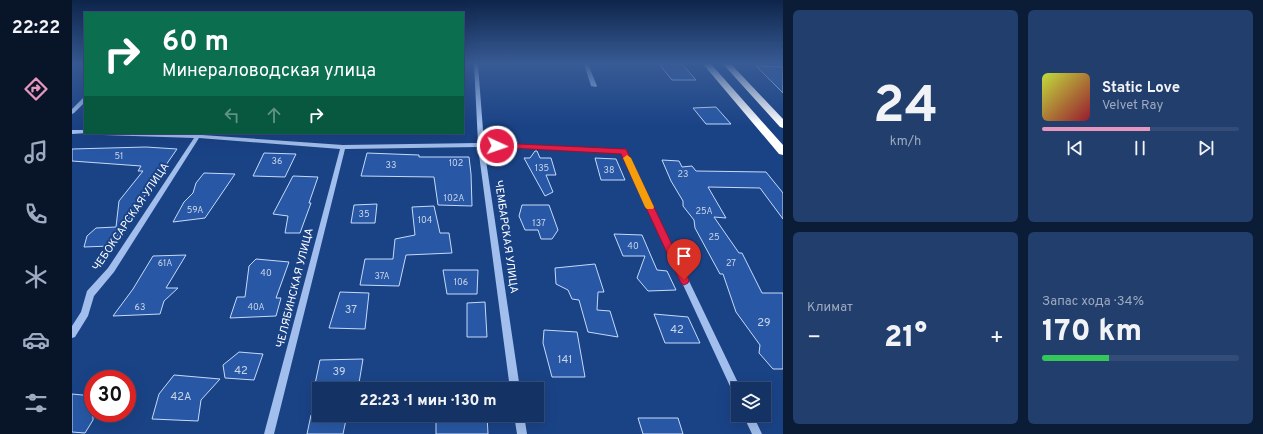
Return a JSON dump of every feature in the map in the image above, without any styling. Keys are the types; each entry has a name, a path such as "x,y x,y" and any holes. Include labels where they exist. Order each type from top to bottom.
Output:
{"highway":[{"path":"724,84 783,152"},
{"path":"746,84 783,125"}],"street":[{"name":"ЧЕМБАРСКАЯ УЛИЦА","path":"477,84 481,145 514,382"},
{"path":"72,112 84,100"},
{"path":"72,132 84,132"},
{"path":"150,134 198,135 342,147 481,145 624,151 732,382"},
{"name":"ЧЕБОКСАРСКАЯ УЛИЦА","path":"72,334 85,313 90,294 111,270 198,135"},
{"name":"ЧЕЛЯБИНСКАЯ УЛИЦА","path":"269,434 342,147"},
{"path":"520,422 522,434"},
{"path":"751,422 757,434"}],"building":[{"path":"774,84 783,84 783,93"},
{"path":"716,107 731,124 706,124 693,108"},
{"path":"146,147 177,149 110,246 84,247 87,236 96,228 116,227 119,201 143,171 138,171 141,166 72,161 72,149"},
{"path":"535,151 537,151 540,158 551,158 556,175 546,175 553,192 545,196 524,158 530,158"},
{"path":"264,153 296,154 285,177 253,176"},
{"path":"367,153 419,155 419,157 469,157 472,206 438,205 434,177 361,176"},
{"path":"595,158 616,159 625,180 601,180"},
{"path":"662,160 679,161 682,167 692,166 696,171 766,172 783,193 783,219 760,188 708,187 726,218 714,217 739,253 742,253 762,293 783,293 783,369 773,369 759,353 760,345 736,312 723,274 720,274 695,228 694,220 683,206 683,201 671,181"},
{"path":"204,173 235,174 205,218 173,222 184,202 193,193 196,183"},
{"path":"293,176 318,177 309,203 311,203 300,233 285,233 288,216 273,214"},
{"path":"377,204 375,223 351,223 354,205"},
{"path":"522,205 549,205 558,230 552,239 541,239 538,230 525,230 519,216"},
{"path":"434,206 440,233 449,233 452,253 406,255 399,286 360,285 365,259 393,259 395,239 415,235 412,207"},
{"path":"614,234 642,235 657,270 667,271 676,290 648,291 637,278 645,256 623,256"},
{"path":"186,255 166,288 178,288 164,301 160,314 113,316 133,289 153,256"},
{"path":"256,259 289,262 276,298 281,298 276,316 230,318 237,297 245,297 249,266"},
{"path":"595,264 604,292 598,292 597,310 610,311 618,337 588,332 579,300 572,299 568,290 556,284 555,268"},
{"path":"443,270 478,270 477,294 447,294"},
{"path":"340,292 369,293 365,329 329,328"},
{"path":"485,302 487,337 467,337 467,303"},
{"path":"654,314 688,317 700,343 665,343"},
{"path":"544,330 577,332 585,377 552,377 543,343"},
{"path":"239,352 263,354 254,380 225,378 223,365"},
{"path":"363,359 359,382 315,382 320,360"},
{"path":"174,375 220,379 201,400 198,421 152,419 159,394"},
{"path":"72,394 84,395 84,422 92,422 85,433 72,432"},
{"path":"311,415 312,422 346,422 343,434 307,434"},
{"path":"638,418 678,418 683,434 643,434"},
{"path":"436,422 487,422 488,434 436,434"}],"slow traffic":[{"path":"627,158 650,207"}],"route":[{"path":"497,146 624,151 684,280"}]}
